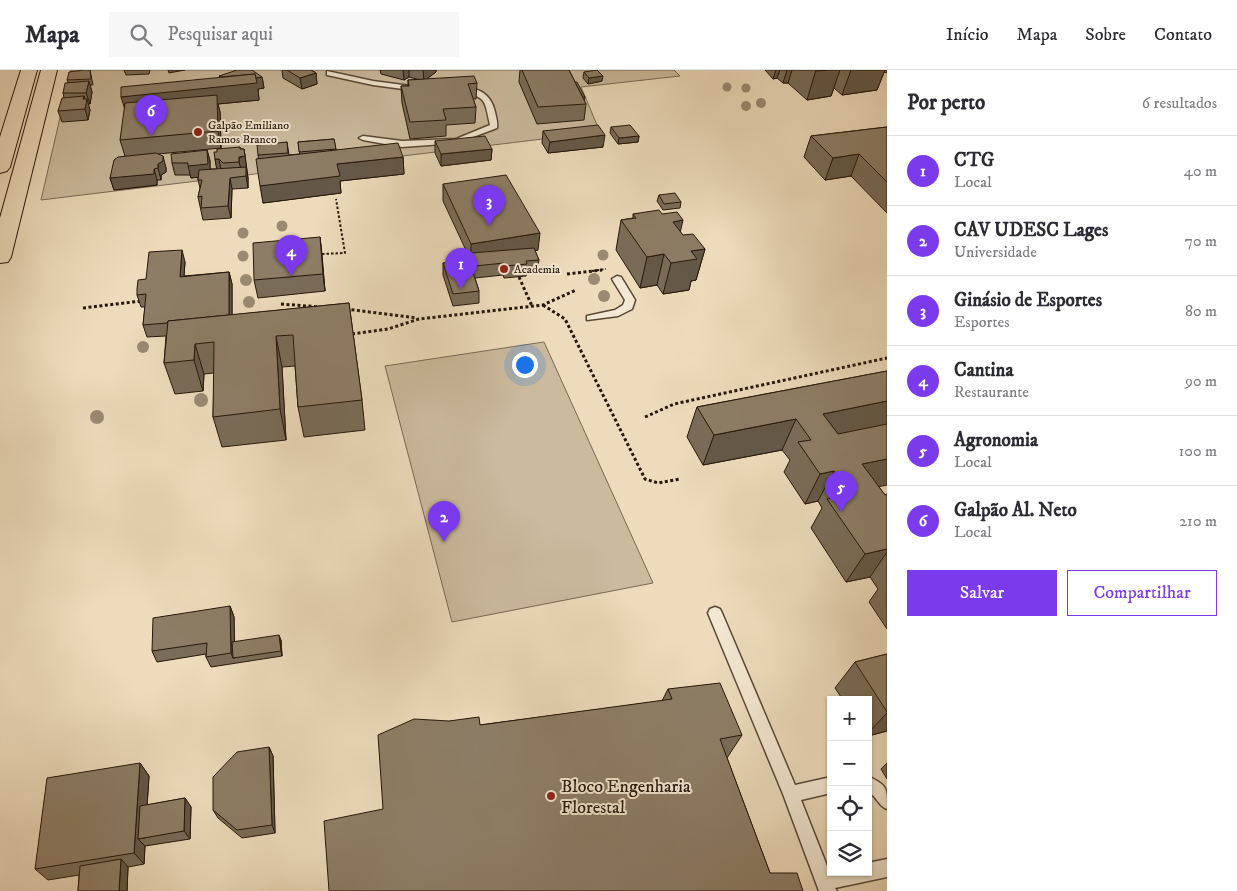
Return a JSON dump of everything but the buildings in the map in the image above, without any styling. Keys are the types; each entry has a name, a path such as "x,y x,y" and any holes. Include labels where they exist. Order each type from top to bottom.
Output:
{"main road":[{"path":"0,167 6,126 29,70"},
{"path":"1,250 49,70"},
{"path":"0,181 20,179"}],"lane":[{"path":"330,73 402,88 430,89"},
{"path":"363,138 402,144 457,141 494,126 488,97 481,92 448,89"},
{"path":"591,318 618,313 628,307 630,300 617,278"},
{"path":"715,613 791,794 826,886 887,868"},
{"path":"872,786 879,789 887,801"},
{"path":"791,794 827,787"}],"path":[{"path":"322,254 345,253 336,199"},
{"path":"567,274 613,268"},
{"path":"519,277 532,306"},
{"path":"352,334 388,330 419,319 543,305 576,290"},
{"path":"83,308 141,301"},
{"path":"280,304 328,307"},
{"path":"543,305 565,320 645,479 658,483 680,479"},
{"path":"338,308 419,319"},
{"path":"645,417 674,404 887,358"}],"shaded area":[{"path":"71,70 674,70 680,76 581,87 600,132 41,200"},
{"path":"544,342 653,583 452,622 385,366"}],"place":[{"name":"Galpão Emiliano Ramos Branco","path":"198,132"},
{"name":"Galpão Al. Neto","path":"151,136"},
{"name":"Ginásio de Esportes","path":"489,226"},
{"name":"Academia","path":"504,269"},
{"name":"Cantina","path":"291,276"},
{"name":"CTG","path":"461,289"},
{"name":"Agronomia","path":"841,512"},
{"name":"CAV UDESC Lages","path":"444,542"},
{"name":"Bloco Engenharia Florestal","path":"551,796"}]}
